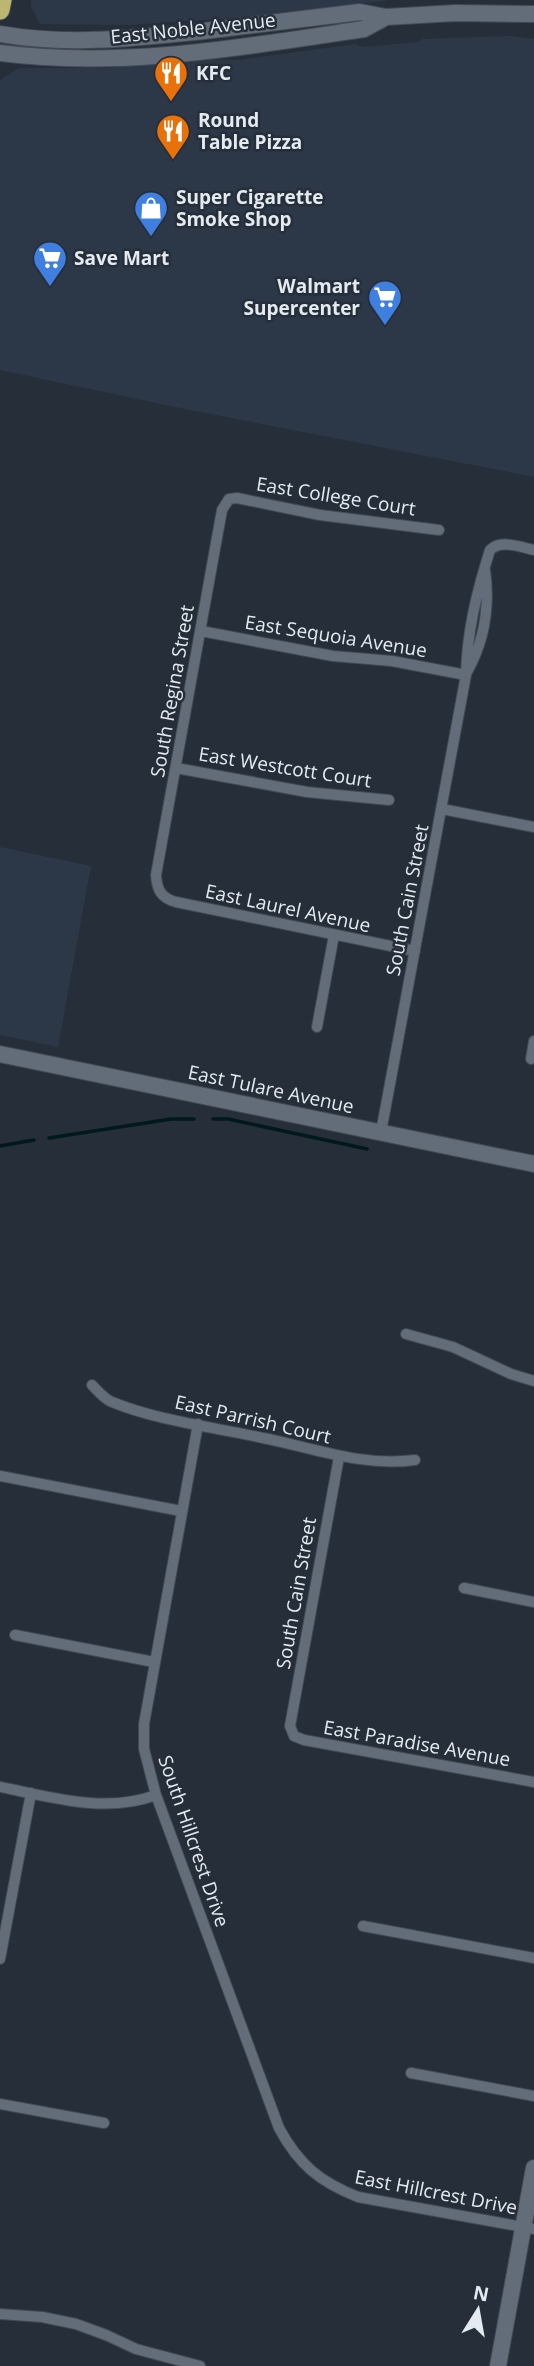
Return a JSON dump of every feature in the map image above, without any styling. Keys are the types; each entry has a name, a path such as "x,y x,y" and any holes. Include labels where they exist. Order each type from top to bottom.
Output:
{"highway":[{"path":"0,10 2,0"}],"street":[{"name":"East Noble Avenue","path":"0,34 105,40 162,36 360,12 386,18 455,13 534,14"},
{"name":"East Noble Avenue","path":"0,53 58,58 145,56 364,29 386,18"},
{"name":"East College Court","path":"229,499 237,498 320,515 439,530"},
{"name":"South Regina Street","path":"159,891 156,875 222,510 229,499"},
{"name":"South Cain Street","path":"381,1132 466,674 481,643 486,618 488,593 485,569 494,545 534,550"},
{"name":"East Sequoia Avenue","path":"201,631 333,656 392,661 466,674"},
{"name":"East Westcott Court","path":"176,768 307,792 389,800"},
{"path":"442,809 534,827"},
{"name":"East Laurel Avenue","path":"159,891 163,897 176,902 415,951"},
{"path":"317,1027 334,935"},
{"path":"531,1059 534,1041"},
{"name":"East Tulare Avenue","path":"0,1054 534,1164"},
{"path":"406,1335 453,1348 510,1374 534,1381"},
{"name":"East Parrish Court","path":"92,1385 109,1401 145,1412 286,1442 339,1457 376,1463 415,1460"},
{"name":"South Hillcrest Drive","path":"198,1424 154,1662 144,1724 144,1749 156,1795 279,2128 292,2152 307,2168"},
{"name":"South Cain Street","path":"294,1735 290,1726 339,1457"},
{"path":"0,1476 181,1511"},
{"path":"464,1588 534,1602"},
{"path":"15,1635 154,1662"},
{"name":"East Paradise Avenue","path":"294,1735 304,1740 534,1782"},
{"path":"0,1787 96,1804 136,1802 156,1795"},
{"path":"0,1959 31,1793"},
{"path":"363,1926 534,1958"},
{"path":"411,2073 534,2096"},
{"path":"0,2105 104,2123"},
{"name":"East Hillcrest Drive","path":"307,2168 331,2186 358,2197 528,2228"},
{"path":"498,2366 528,2228 534,2168"},
{"path":"0,2314 42,2317 76,2324 136,2349 200,2366"}],"shaded area":[{"path":"31,0 390,0 237,18 129,25 40,24 31,7"},
{"path":"510,36 534,39 534,477 0,370 0,80 19,68 106,68 199,59 237,60 355,44 363,47 418,42 422,39"},
{"path":"0,847 91,866 58,1047 0,1035"}],"waterway":[{"path":"49,1138 171,1119 194,1119"},
{"path":"213,1119 228,1119 367,1149"},
{"path":"0,1146 34,1140"}],"place":[{"name":"KFC","path":"171,103"},
{"name":"Round Table Pizza","path":"173,161"},
{"name":"Super Cigarette Smoke Shop","path":"151,238"},
{"name":"Save Mart","path":"50,288"},
{"name":"Walmart Supercenter","path":"385,327"}]}
